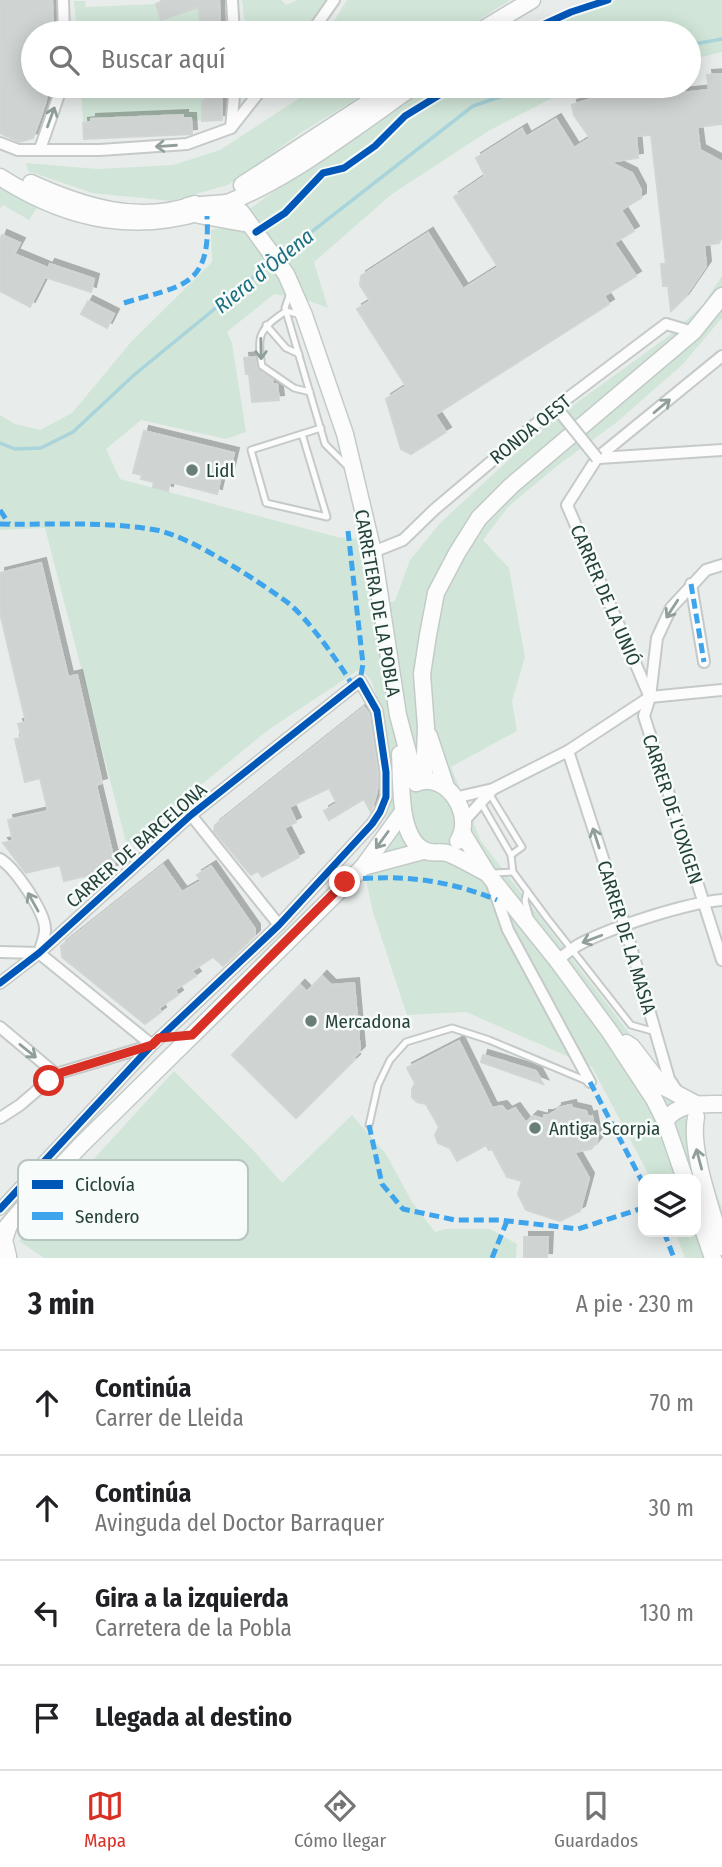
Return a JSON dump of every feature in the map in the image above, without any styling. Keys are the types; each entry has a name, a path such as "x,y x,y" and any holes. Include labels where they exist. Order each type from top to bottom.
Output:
{"street":[{"path":"63,0 64,21"},
{"path":"232,0 233,21"},
{"path":"319,21 334,0"},
{"path":"501,21 532,0"},
{"path":"40,149 58,98"},
{"path":"231,128 234,98"},
{"path":"0,143 18,150 100,150 187,144 231,128 255,98"},
{"path":"192,211 243,185 376,98"},
{"path":"0,177 44,201 95,219 152,222 227,203 277,179 396,98"},
{"path":"0,169 83,204 119,212 192,211 248,224 250,205 260,187"},
{"path":"227,203 243,185"},
{"name":"CARRETERA DE LA POBLA","path":"227,203 248,224 289,280 345,434 373,552 398,715 420,781"},
{"path":"68,1160 363,867 403,808 409,791 420,781 426,727 422,674 436,593 479,518 511,486 693,332 722,296"},
{"name":"RONDA OEST","path":"373,552 403,540 435,509 556,407 666,324 693,332"},
{"name":"CARRER DE LA UNIÓ","path":"650,697 567,505 597,458 722,356"},
{"path":"556,407 597,458 722,450"},
{"name":"CARRER DE L'OXIGEN","path":"722,565 706,570 671,608 657,638 650,697 644,716 722,960"},
{"path":"691,584 704,662"},
{"name":"CARRER DE BARCELONA","path":"0,983 39,953 191,815 360,681 377,711 386,772 386,797 372,824 332,867"},
{"path":"444,852 456,844 463,827 491,791 568,751 650,697 722,690"},
{"path":"398,715 403,808 409,833 415,844 423,850"},
{"path":"426,727 463,827 487,873 508,930 590,1082"},
{"name":"CARRER DE LA MASIA","path":"568,751 625,926 669,1079 690,1105"},
{"path":"420,781 436,781 450,792 491,791"},
{"path":"191,815 279,925"},
{"path":"363,867 423,850 444,852 487,873 557,960 610,1032 665,1121 683,1174"},
{"path":"0,859 9,864 37,908 46,928 39,953"},
{"path":"45,1160 155,1042 279,925 332,867 345,882"},
{"path":"557,960 580,944 625,926 703,902 722,900"},
{"path":"0,952 39,953 155,1042"},
{"path":"0,1027 57,1074"},
{"path":"610,1032 632,1047 662,1087 690,1105 722,1105"},
{"path":"0,1118 57,1074 155,1042 192,1035"},
{"path":"665,1121 678,1122 690,1105"},
{"path":"690,1105 696,1147 722,1247"},
{"path":"0,1209 18,1190"},
{"path":"6,1253 3,1225 18,1210"},
{"path":"701,1223 713,1258"}],"lane":[{"path":"289,280 285,308 325,444 354,474"},
{"path":"286,311 304,316"},
{"path":"286,311 266,325 258,344 262,366 294,388 310,392"},
{"path":"266,325 286,348 299,354"},
{"path":"302,434 327,517 265,503 251,450 321,428"},
{"path":"491,791 522,847 511,855"},
{"path":"481,803 511,855 513,872 572,950 631,1025 656,1032"},
{"path":"487,873 513,872"},
{"path":"527,890 525,901 534,931"},
{"path":"369,1125 378,1085 390,1060 406,1042 452,1028 489,1040 590,1082"}],"green space":[{"path":"242,0 281,0 286,5 297,0 328,0 312,21 245,21"},
{"path":"347,0 510,0 477,21 334,21"},
{"path":"617,0 722,0 722,52 701,57 701,21 543,21"},
{"path":"74,1 85,1 86,7 156,4 162,20 200,7 203,20 200,21 76,21"},
{"path":"82,98 205,98 205,101 202,101 202,112 206,120 191,121 191,118 183,118 183,115 172,115 171,118 119,118 83,123"},
{"path":"300,98 357,98 302,132 228,185 171,201 92,193 28,171 26,163 98,169 173,165 220,150"},
{"path":"407,98 552,98 490,130 392,194 314,262 328,308 307,300 274,294 227,332 232,343 246,432 226,439 141,420 106,449 120,479 337,537 360,539 373,607 395,601 410,560 440,523 550,422 670,335 702,306 722,276 722,318 683,364 617,422 557,466 508,507 483,540 509,568 525,657 512,701 517,731 451,767 481,841 661,1074 693,1132 722,1208 722,1258 685,1258 677,1237 701,1237 701,1174 648,1174 592,1067 466,1012 407,1015 373,912 365,876 390,807 382,712 371,680 360,669 268,730 127,846 45,528 0,530 0,415 15,424 40,430 72,413 131,342 212,262 211,230 222,228"},
{"path":"0,182 39,205 29,220 3,205 0,208"},
{"path":"174,1071 282,1183 352,1115 386,1154 412,1202 435,1232 445,1229 490,1229 517,1244 516,1258 44,1258 19,1241 248,1240 248,1160 93,1160"}],"building":[{"path":"0,0 52,0 53,21 21,21 21,98 46,98 33,138 19,142 0,133"},
{"path":"165,0 219,0 220,21 200,21 199,7 161,20 156,4"},
{"path":"722,74 722,124 697,127 700,150 722,162 722,235 719,243 704,245 706,266 684,298 671,311 668,286 663,286 661,264 666,264 651,135 636,136 638,158 609,162 632,173 641,190 641,198 621,210 634,231 614,243 636,276 604,296 609,304 435,415 446,432 411,454 401,449 386,399 406,386 357,309 370,301 360,285 361,276 428,233 463,289 498,267 454,197 485,176 476,158 522,129 526,137 556,119 574,148 590,138 574,115 572,105 594,98 701,98 701,91 709,90 707,75"},
{"path":"205,98 221,98 222,120 202,121 202,101 205,101"},
{"path":"183,115 183,118 191,118 192,134 84,139 83,123 91,122 91,119"},
{"path":"2,235 20,243 14,254 48,268 50,264 94,279 91,292 45,277 30,307 0,291"},
{"path":"88,301 114,314 107,328 81,314"},
{"path":"255,357 258,369 272,379 273,384 277,384 279,400 252,402 244,358"},
{"path":"144,431 234,453 228,478 221,476 217,494 170,482 168,491 153,487 154,482 141,479 142,475 133,473"},
{"path":"41,563 68,677 77,675 102,783 96,785 116,869 64,881 60,865 26,873 3,843 13,841 8,820 48,811 40,778 25,782 15,739 22,738 18,724 26,722 0,613 0,573"},
{"path":"364,707 369,714 378,774 371,812 364,799 329,820 324,811 337,803 329,788 289,807 296,822 284,828 299,857 262,877 258,871 251,875 214,831 215,825"},
{"path":"163,865 182,892 201,881 197,875 211,866 255,929 255,935 223,966 213,957 192,971 196,976 175,990 178,995 159,1008 161,1012 145,1024 62,957 61,946"},
{"name":"Mercadona","path":"322,976 331,985 354,983 360,1051 296,1118 232,1055 300,985 307,992"},
{"name":"Antiga Scorpia","path":"459,1041 492,1108 502,1106 507,1112 515,1108 526,1123 533,1116 544,1119 544,1115 549,1115 557,1108 571,1105 572,1108 586,1111 588,1117 592,1116 595,1132 598,1132 597,1142 591,1149 574,1152 589,1178 580,1211 560,1221 526,1210 518,1194 522,1181 507,1177 492,1149 489,1150 486,1145 457,1161 450,1148 438,1143 435,1135 439,1127 426,1104 417,1102 412,1097 415,1083 407,1068"},
{"path":"483,1055 536,1071 543,1084 481,1062"},
{"path":"524,1237 548,1237 547,1258 524,1258"}],"waterway":[{"name":"Riera d'Òdena","path":"701,43 722,39"},
{"name":"Riera d'Òdena","path":"278,258 473,106 497,98"},
{"name":"Riera d'Òdena","path":"0,443 15,449 41,448 73,432 134,375 272,262"}],"marked path":[{"path":"124,303 177,287 189,280 204,257 207,216"},
{"path":"0,510 9,524"},
{"path":"0,524 117,525 156,530 187,541 242,572 287,602 323,641 353,686"},
{"path":"348,531 363,664 360,681"},
{"path":"691,584 704,662"},
{"path":"348,880 424,880 497,900"},
{"path":"590,1082 638,1174"},
{"path":"369,1125 382,1184 403,1209 455,1220 500,1220 578,1229 638,1210"},
{"path":"492,1258 507,1221"},
{"path":"666,1237 674,1258"}],"cycle path":[{"path":"551,21 608,0"},
{"path":"256,232 285,213 323,173 344,168 375,146 405,116 434,98"},
{"path":"0,983 39,953 191,815 360,681 377,711 386,772 386,797 380,812 279,925 152,1045 45,1160"},
{"path":"0,1209 18,1190"}],"place":[{"name":"Lidl","path":"192,470"},
{"name":"Mercadona","path":"311,1021"},
{"name":"Antiga Scorpia","path":"535,1128"}],"route":[{"path":"49,1081 57,1074 152,1045 159,1038 192,1035 345,882"}]}
